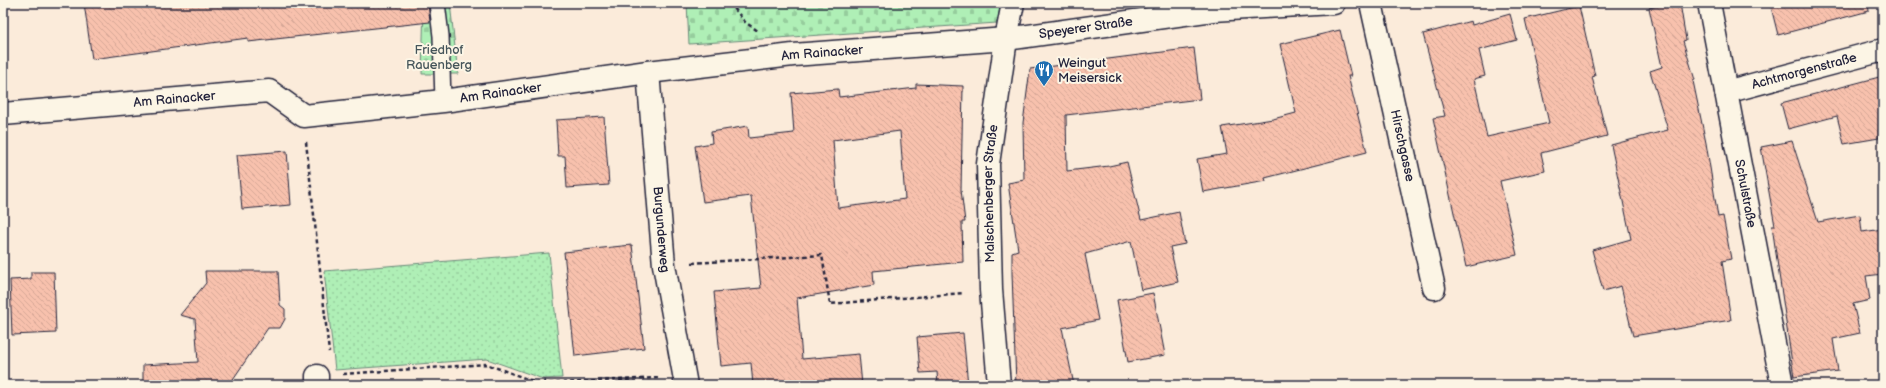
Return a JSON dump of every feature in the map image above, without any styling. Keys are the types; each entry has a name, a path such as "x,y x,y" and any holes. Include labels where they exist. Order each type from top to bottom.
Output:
{"street":[{"name":"Malschenberger Straße","path":"999,385 991,290 988,164 1006,39 1013,3"},
{"name":"Speyerer Straße","path":"1006,39 1212,7 1334,3"},
{"name":"Hirschgasse","path":"1371,3 1434,288"},
{"name":"Schulstraße","path":"1709,3 1782,385"},
{"name":"Am Rainacker","path":"3,114 269,91 304,116 444,101 648,72 793,55 1006,39"},
{"name":"Achtmorgenstraße","path":"1726,92 1883,50"},
{"name":"Burgunderweg","path":"648,72 664,265 685,380"}],"lane":[{"path":"437,3 441,36 444,101"}],"path":[{"path":"304,116 331,373 317,380"},
{"path":"664,265 822,255 830,304 991,290"},
{"path":"317,380 486,364 544,384 664,378 685,380"},
{"path":"544,384 545,380"}],"green space":[{"name":"Friedhof Rauenberg","path":"424,3 450,3 458,74 422,74"},
{"path":"687,3 1001,3 997,23 689,44"},
{"path":"549,253 562,378 543,379 487,359 335,370 324,271"}],"building":[{"path":"84,3 428,3 430,22 248,42 248,38 92,59"},
{"path":"1670,3 1680,3 1686,40 1683,41 1695,80 1693,81 1706,143 1718,217 1723,216 1731,259 1722,261 1731,320 1633,336 1621,286 1603,291 1592,250 1631,239 1611,145 1668,130 1650,71 1662,67 1649,8"},
{"path":"1770,3 1868,3 1869,11 1778,35"},
{"path":"1579,6 1595,76 1592,77 1607,136 1541,153 1545,171 1500,181 1517,255 1466,267 1433,118 1445,116 1423,34 1471,21 1472,25 1510,14 1517,40 1479,50 1485,76 1474,79 1487,137 1549,123 1525,19"},
{"path":"1340,30 1351,76 1348,76 1367,152 1265,178 1266,181 1203,192 1197,159 1227,154 1222,127 1273,119 1296,113 1280,44"},
{"path":"1194,48 1200,99 1066,115 1067,171 1109,166 1127,162 1141,220 1179,212 1185,244 1170,247 1178,282 1141,290 1131,241 1085,254 1098,320 1062,328 1074,385 1016,385 1012,252 1018,250 1008,183 1024,180 1023,123 1030,69"},
{"path":"1883,76 1883,128 1879,129 1879,138 1844,144 1837,116 1788,129 1781,103"},
{"path":"916,84 963,86 961,190 965,222 962,222 963,262 873,271 874,285 797,298 802,359 859,354 862,385 753,385 751,363 721,366 714,292 761,288 751,196 703,202 695,146 712,143 711,132 748,126 749,138 794,133 791,93 838,89 839,97 916,88","holes":["900,131 905,199 838,208 833,140"]},
{"path":"604,117 609,185 567,188 565,156 558,156 556,120"},
{"path":"1792,141 1818,222 1860,215 1862,232 1883,229 1883,274 1866,276 1870,300 1853,304 1860,333 1833,339 1838,371 1794,377 1772,226 1775,226 1761,147"},
{"path":"287,151 291,205 242,209 237,155"},
{"path":"632,245 644,348 575,356 564,252"},
{"path":"205,271 278,271 280,305 285,309 285,319 280,328 268,328 229,385 143,385 143,365 198,362 195,319 180,315 206,283"},
{"path":"31,272 54,272 56,333 12,335 10,280 31,279"},
{"path":"1153,293 1165,355 1128,362 1117,300"},
{"path":"963,333 968,385 938,385 937,372 920,373 917,337"}],"place":[{"name":"Weingut Meisersick","path":"1044,87"}]}
